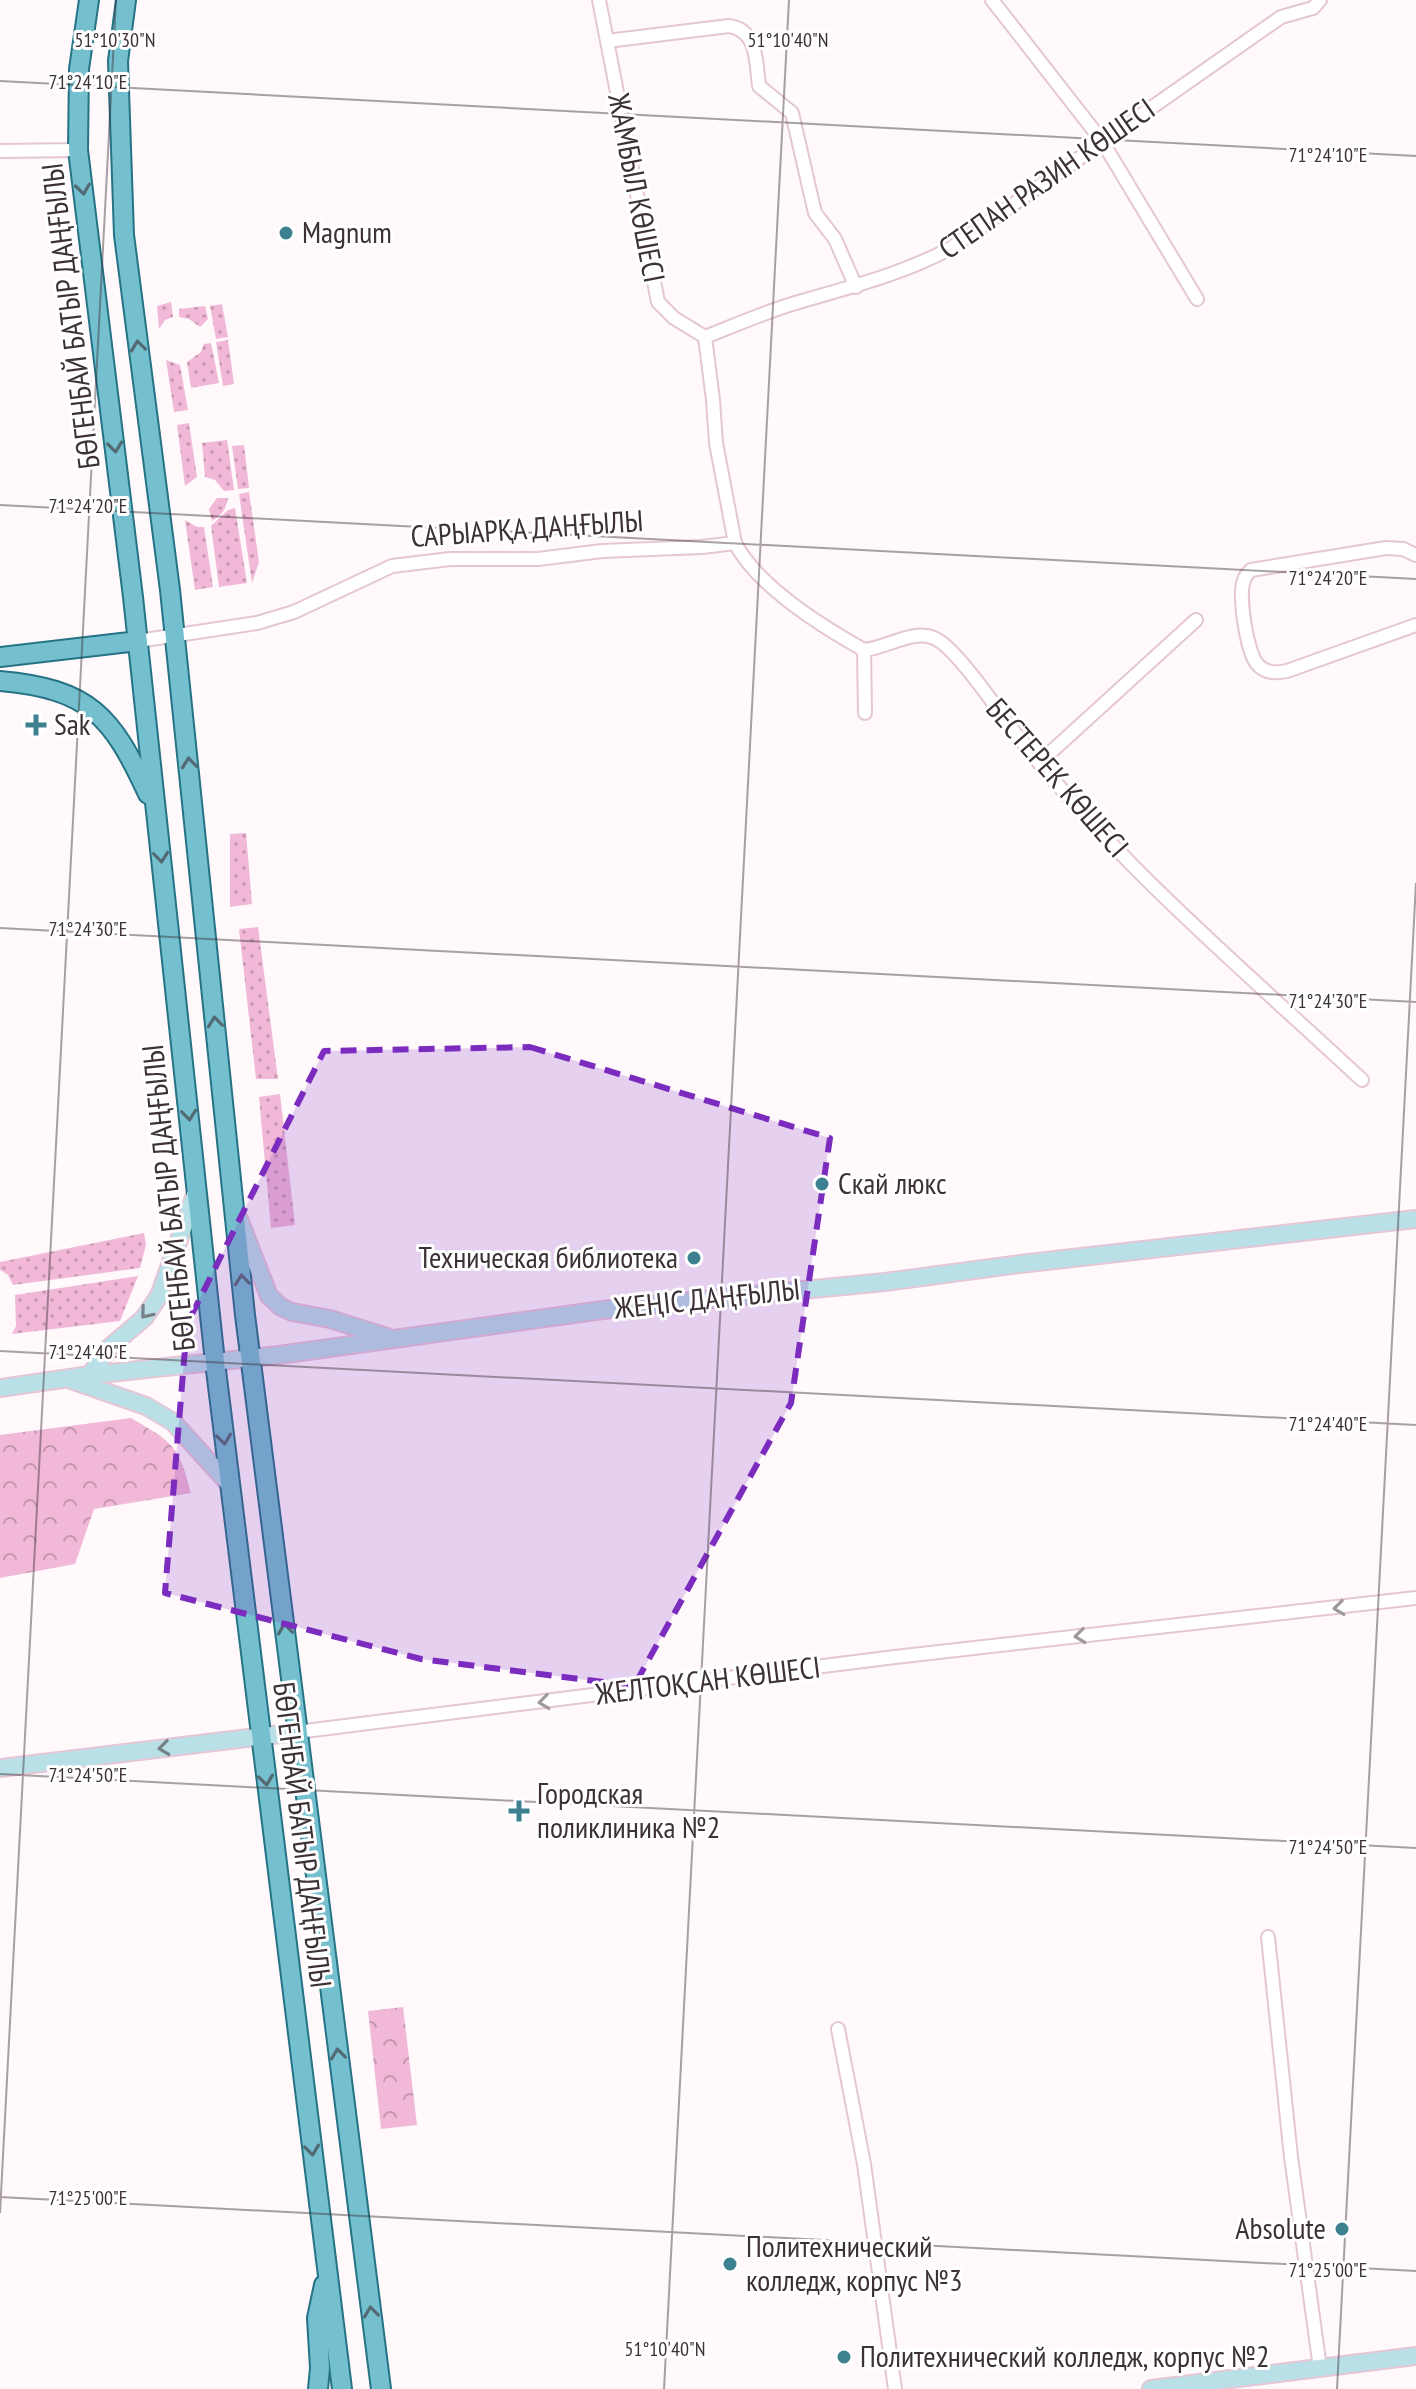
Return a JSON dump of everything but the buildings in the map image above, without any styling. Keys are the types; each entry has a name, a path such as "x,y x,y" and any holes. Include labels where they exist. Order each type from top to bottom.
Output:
{"main road":[{"name":"БӨГЕНБАЙ БАТЫР ДАҢҒЫЛЫ","path":"89,0 79,69 78,150 138,641 215,1362 342,2389"},
{"name":"БӨГЕНБАЙ БАТЫР ДАҢҒЫЛЫ","path":"126,0 118,61 124,235 175,635 251,1358 378,2368 384,2389"},
{"name":"САРЫАРҚА ДАҢҒЫЛЫ","path":"0,657 138,641"},
{"path":"0,681 27,684 81,701 96,710 116,732 130,755 156,811"},
{"path":"90,1375 110,1347 144,1318 159,1296 197,1190"},
{"path":"234,1205 269,1296 281,1307 392,1339"},
{"name":"ЖЕҢІС ДАҢҒЫЛЫ","path":"0,1388 251,1358 610,1309 885,1282 1083,1256 1416,1219"},
{"path":"69,1379 146,1406 173,1422 230,1485"},
{"name":"ЖЕЛТОҚСАН КӨШЕСІ","path":"0,1768 297,1732"},
{"path":"318,2389 317,2318 327,2270"},
{"path":"1151,2389 1416,2356"}],"street":[{"name":"ЖАМБЫЛ КӨШЕСІ","path":"599,0 658,302 674,318 705,337"},
{"path":"992,0 1102,141 1197,299"},
{"name":"СТЕПАН РАЗИН КӨШЕСІ","path":"705,337 789,305 856,287 951,248 1281,17 1313,8 1320,0"},
{"path":"607,41 729,26 746,31 752,42 759,86 792,113 815,213 835,239 856,287"},
{"path":"1,152 78,150"},
{"path":"705,337 716,443 735,543 753,569 794,604 864,650 865,713"},
{"name":"САРЫАРҚА ДАҢҒЫЛЫ","path":"138,641 257,623 294,612 392,566 450,559 538,559 602,551 735,543"},
{"path":"1416,555 1403,549 1386,548 1251,570 1244,578 1242,592 1249,652 1265,671 1287,671 1416,625"},
{"path":"1039,763 1196,620"},
{"name":"БЕСТЕРЕК КӨШЕСІ","path":"864,650 922,635 937,639 954,655 1039,763 1128,862 1274,1002 1362,1080"},
{"name":"ЖЕЛТОҚСАН КӨШЕСІ","path":"297,1732 847,1663 1416,1598"},
{"path":"1268,1937 1291,2157 1320,2368"},
{"path":"838,2029 864,2164 895,2389"}],"highlighted area":[{"path":"530,1047 830,1138 791,1403 634,1686 421,1659 165,1593 187,1324 324,1051"}],"green space":[{"path":"171,302 173,317 165,320 159,329 157,306"},
{"path":"222,304 228,337 216,339 210,306"},
{"path":"205,306 208,319 200,327 189,319 179,317 179,309"},
{"path":"228,340 234,384 223,386 216,342"},
{"path":"211,343 219,383 191,388 187,362 201,352 204,344"},
{"path":"166,360 180,365 188,410 174,412"},
{"path":"189,423 197,477 185,486 177,425"},
{"path":"227,440 234,490 224,491 215,480 205,477 202,443"},
{"path":"244,445 249,488 238,489 232,446"},
{"path":"249,492 259,562 252,583 239,494"},
{"path":"217,498 228,498 223,511 212,521 209,509"},
{"path":"235,508 247,583 219,587 211,526 228,510"},
{"path":"185,520 197,527 204,527 213,587 195,590"},
{"path":"246,833 252,904 230,907 230,834"},
{"path":"258,927 278,1079 256,1079 239,929"},
{"path":"280,1094 295,1225 271,1228 259,1097"},
{"path":"144,1233 146,1245 140,1268 13,1285 8,1275 0,1270 0,1262"},
{"path":"138,1276 120,1321 12,1334 16,1326 15,1295"},
{"path":"131,1418 172,1446 182,1464 191,1493 94,1509 75,1564 0,1578 0,1435"},
{"path":"403,2007 417,2125 381,2129 368,2011"}],"place":[{"name":"Magnum","path":"286,233"},
{"name":"Sak","path":"36,725"},
{"name":"Скай люкс","path":"822,1184"},
{"name":"Техническая библиотека","path":"694,1258"},
{"name":"Городская поликлиника №2","path":"519,1811"},
{"name":"Absolute","path":"1342,2229"},
{"name":"Политехнический колледж, корпус №3","path":"730,2264"},
{"name":"Политехнический колледж, корпус №2","path":"844,2357"}]}
